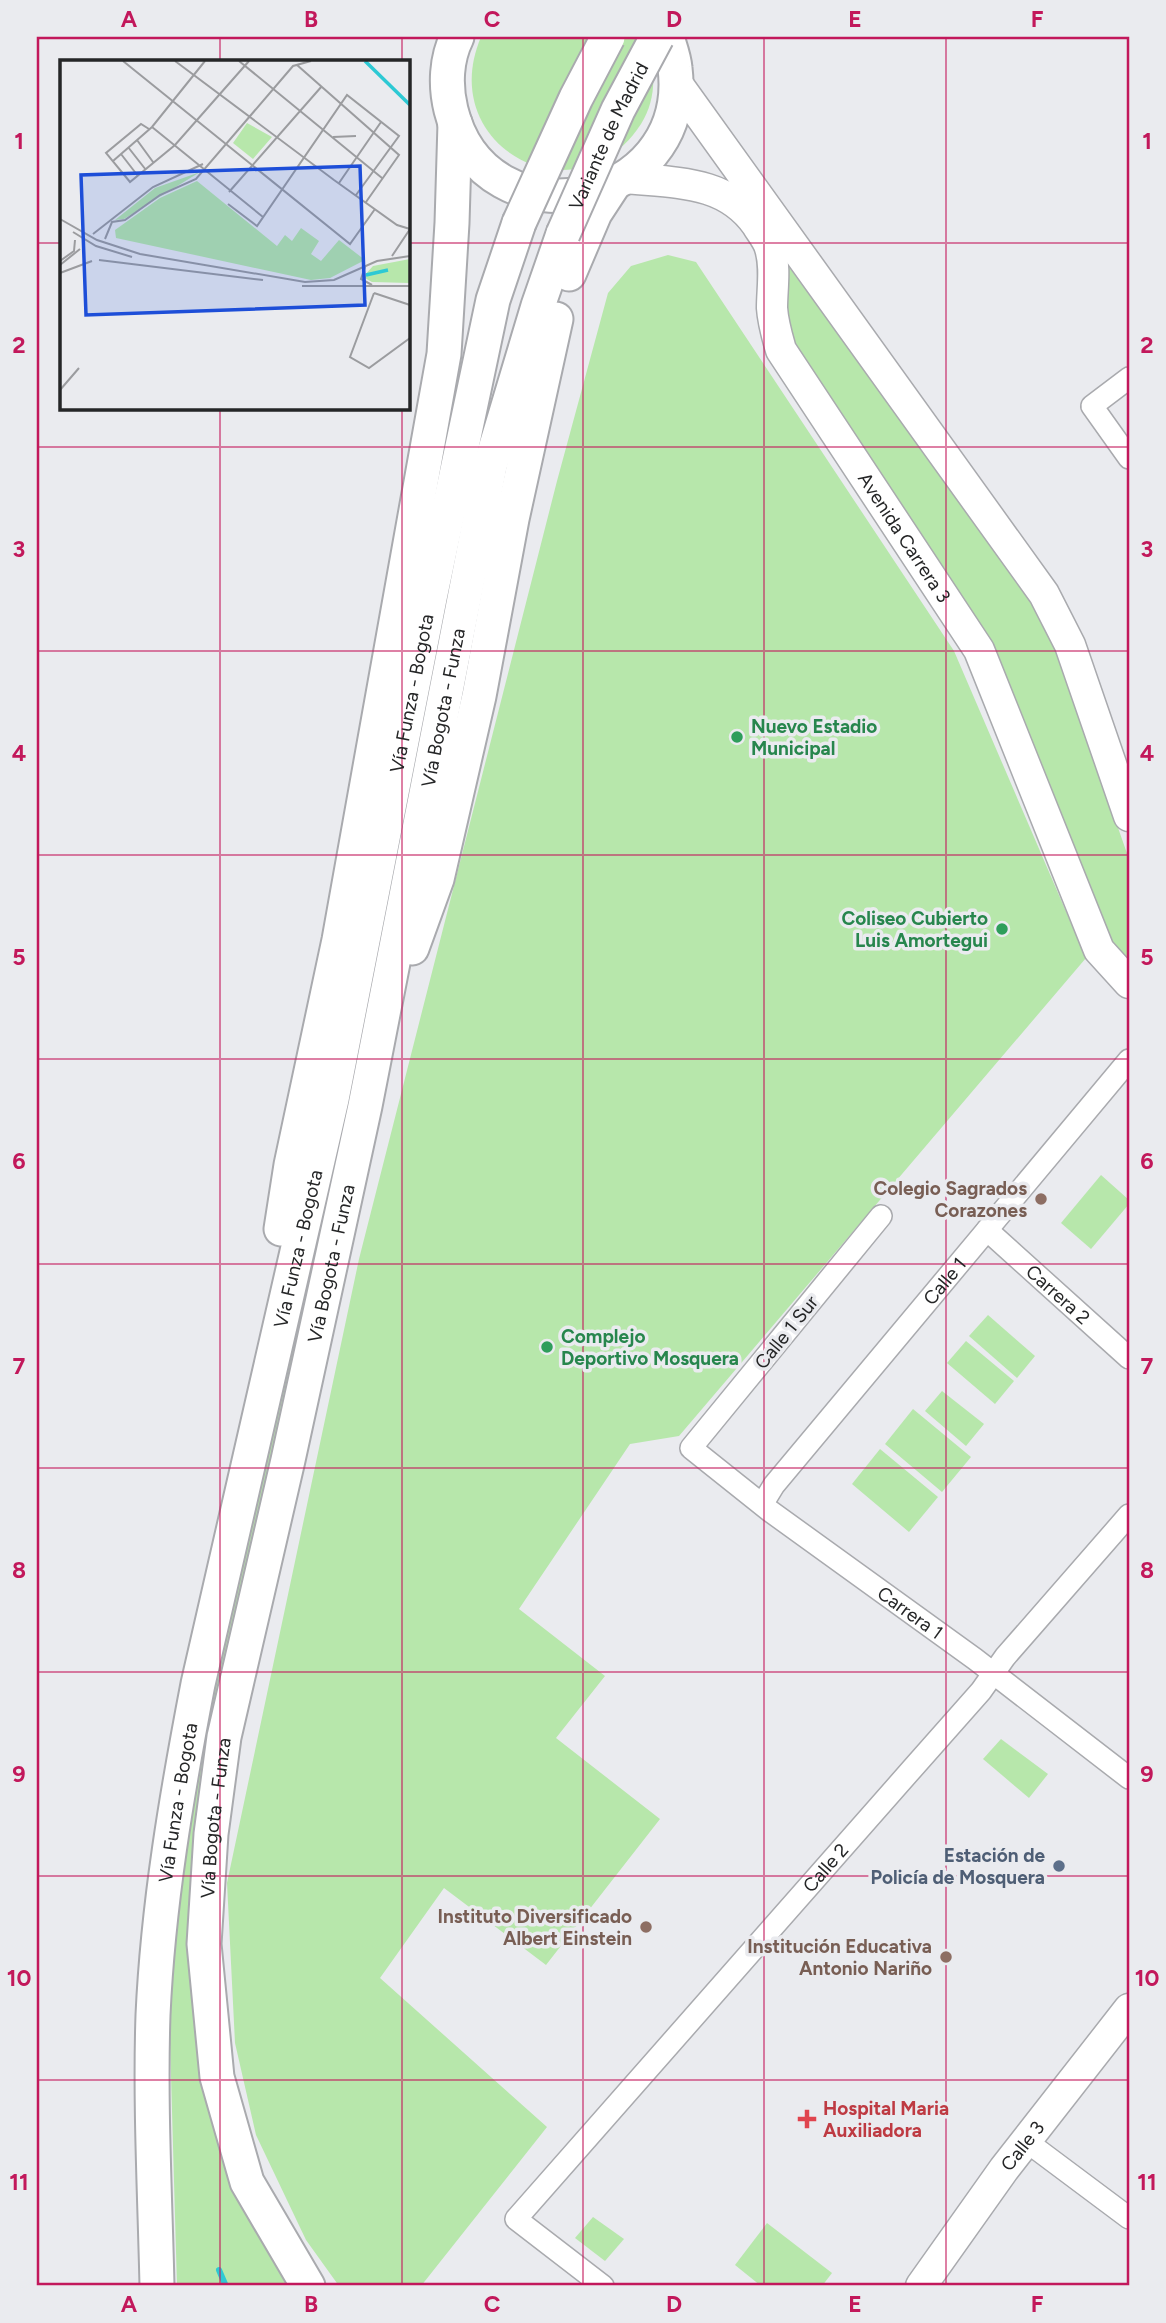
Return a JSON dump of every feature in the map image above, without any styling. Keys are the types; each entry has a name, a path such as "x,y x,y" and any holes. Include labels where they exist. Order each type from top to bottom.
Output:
{"main road":[{"name":"Vía Funza - Bogota","path":"158,2286 153,2016 170,1851 188,1736 332,1099 430,598 493,300 519,223 576,98 608,37"},
{"name":"Variante de Madrid","path":"563,234 618,110 657,37"},
{"path":"448,47 448,96 455,123 468,148 487,169 510,185 537,194 564,197 592,193 620,181"},
{"path":"384,1007 418,935 437,879 481,682 550,340 571,269 595,213 620,181 657,146 667,126 674,104 676,55"},
{"path":"676,55 1044,594 1070,645 1129,816"},
{"path":"244,1484 264,1322 291,1165 340,940 444,354 455,123"},
{"name":"Avenida Carrera 3","path":"620,181 705,188 730,197 746,210 766,240 772,261 774,326 781,350 979,650 1099,950 1129,982"},
{"name":"Vía Bogota - Funza","path":"308,2286 247,2182 217,2077 204,1944 211,1833 224,1737 365,1106 490,466 538,306 563,234"},
{"name":"Calle 3","path":"921,2286 1026,2141 1129,2008"}],"street":[{"path":"1129,378 1092,406 1129,458"},
{"name":"Calle 1","path":"763,1503 774,1485 1129,1060"},
{"name":"Calle 1 Sur","path":"691,1448 881,1216"},
{"name":"Carrera 2","path":"987,1230 1129,1358"},
{"name":"Carrera 1","path":"691,1448 770,1511 992,1673 1129,1778"},
{"name":"Calle 2","path":"603,2286 516,2219 921,1759 1129,1515"},
{"path":"1026,2141 1129,2218"}],"green space":[{"path":"481,37 643,37 653,69 653,92 641,124 614,153 582,168 550,169 519,159 494,139 477,111 472,76"},
{"name":"Complejo Deportivo Mosquera","path":"668,255 696,262 954,651 1086,958 679,1436 630,1444 519,1609 605,1676 556,1738 660,1819 546,1965 444,1888 380,1978 547,2127 421,2286 339,2286 306,2240 256,2135 235,2043 227,1883 359,1259 557,481 608,293 631,266"},
{"path":"786,263 1041,609 1129,859 1129,961 1107,943 992,642 787,344"},
{"path":"365,1000 375,1003 206,1751 189,1901 203,2035 291,2286 177,2286 170,2041 170,1935 194,1761"},
{"path":"1101,1175 1129,1200 1129,1204 1091,1249 1061,1223"},
{"path":"988,1315 1035,1356 1017,1378 969,1336"},
{"path":"966,1341 1014,1381 995,1404 947,1363"},
{"path":"942,1391 984,1424 966,1446 925,1411"},
{"path":"913,1409 971,1457 942,1492 885,1444"},
{"path":"880,1449 938,1497 909,1532 852,1484"},
{"path":"1001,1739 1048,1774 1029,1798 983,1759"},
{"path":"593,2217 624,2239 605,2261 575,2238"},
{"path":"767,2223 832,2273 822,2286 761,2286 735,2265"}],"waterway":[{"path":"219,2270 225,2284"}],"place":[{"name":"Nuevo Estadio Municipal","path":"737,737"},
{"name":"Coliseo Cubierto Luis Amortegui","path":"1002,929"},
{"name":"Colegio Sagrados Corazones","path":"1041,1199"},
{"name":"Complejo Deportivo Mosquera","path":"547,1347"},
{"name":"Estación de Policía de Mosquera","path":"1059,1866"},
{"name":"Instituto Diversificado Albert Einstein","path":"646,1927"},
{"name":"Institución Educativa Antonio Nariño","path":"946,1957"},
{"name":"Hospital Maria Auxiliadora","path":"807,2119"}]}
